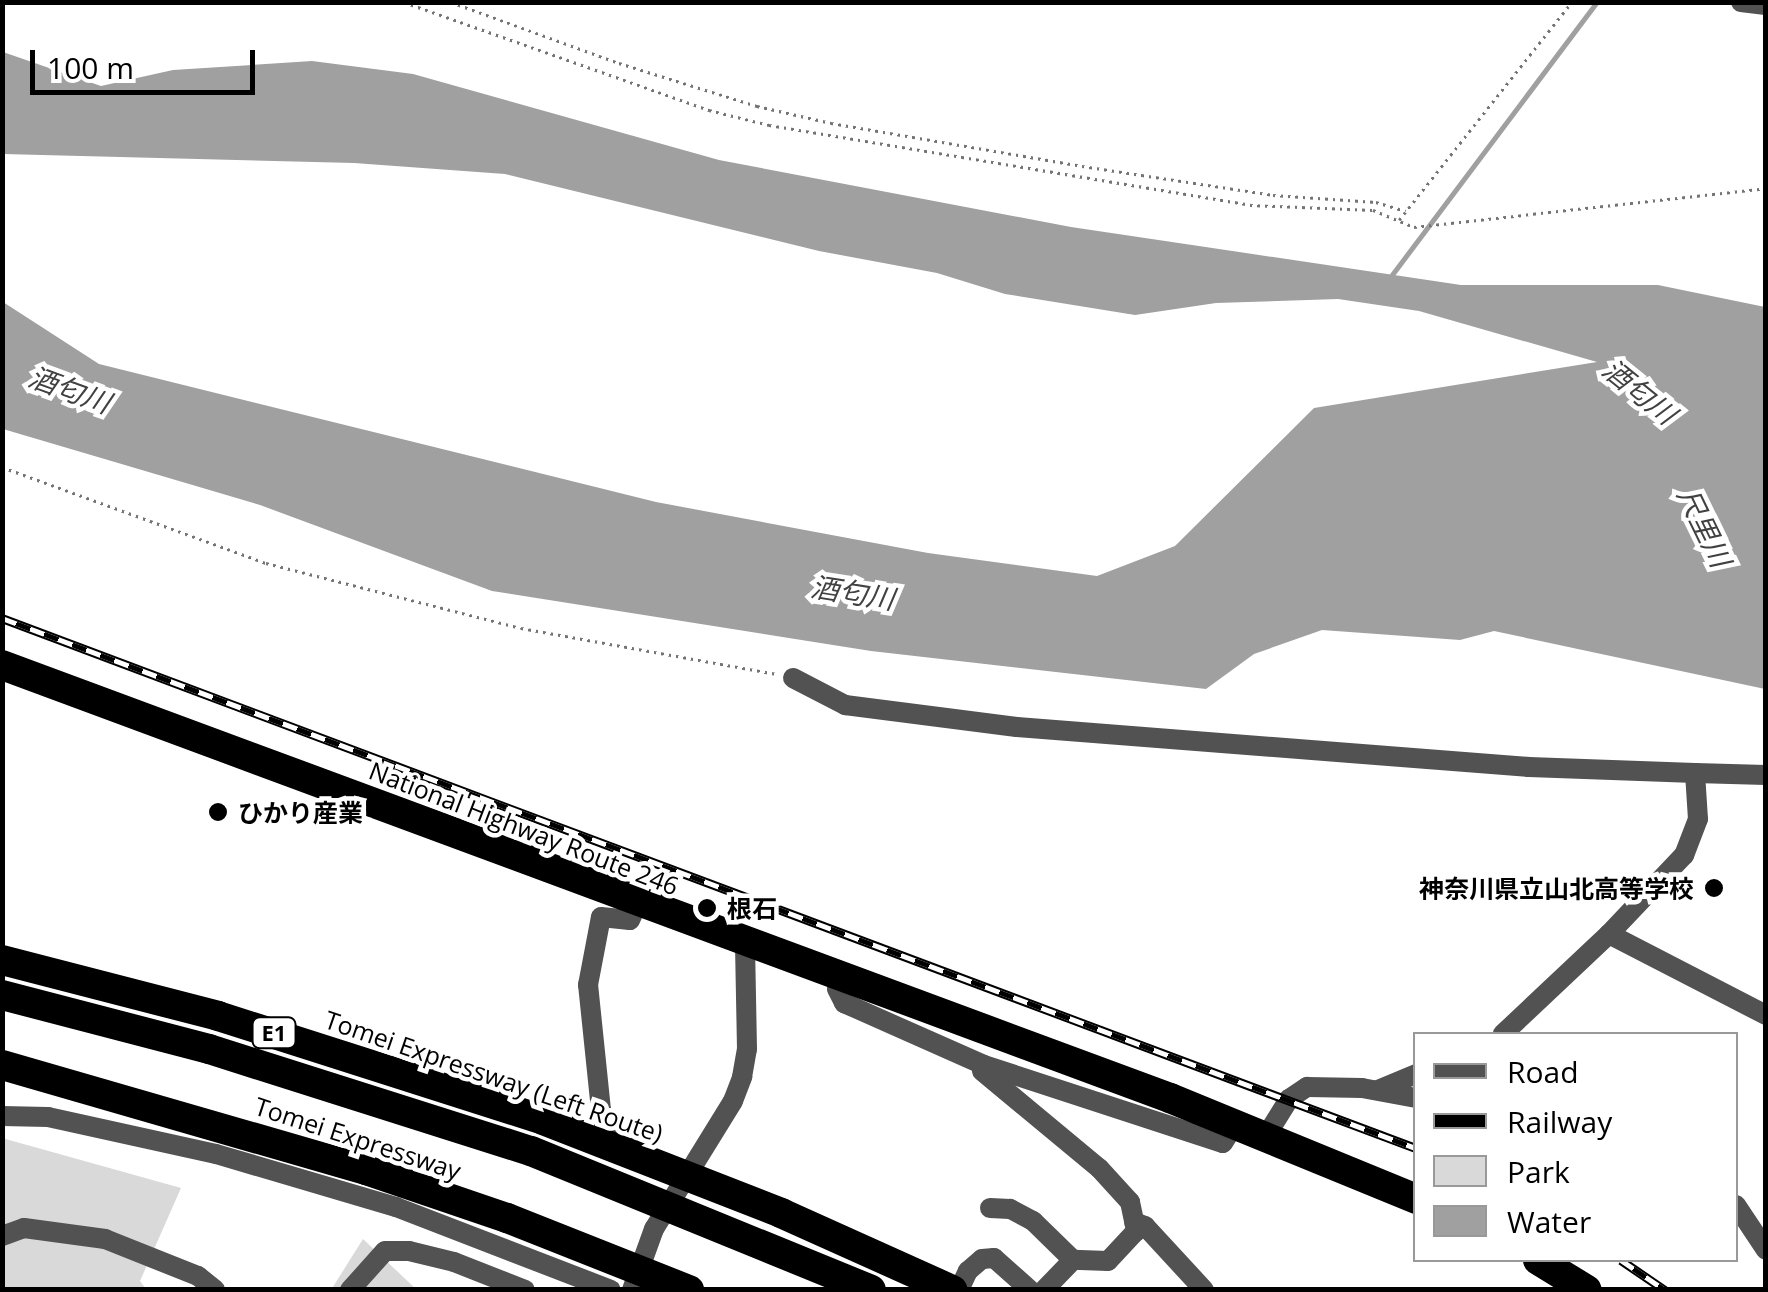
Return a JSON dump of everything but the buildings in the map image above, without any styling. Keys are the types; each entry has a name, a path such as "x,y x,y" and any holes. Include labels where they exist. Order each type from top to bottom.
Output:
{"highway":[{"name":"National Highway Route 246","path":"2,665 1235,1124 1413,1198"},
{"name":"Tomei Expressway (Left Route)","path":"2,960 218,1016 542,1120 960,1283"},
{"name":"E1","path":"2,995 208,1049 531,1151 871,1290"},
{"name":"Tomei Expressway","path":"2,1064 366,1170 506,1218 689,1290"},
{"path":"1541,1262 1586,1290"}],"street":[{"path":"1741,2 1766,5"},
{"path":"793,678 845,705 1017,727 1529,767 1766,775"},
{"path":"1505,1032 1609,934 1684,854 1698,819 1694,773"},
{"path":"638,903 630,920 601,917 590,962 588,985 600,1110 605,1123 678,1191"},
{"path":"1609,934 1766,1015"},
{"path":"632,1290 654,1229 733,1100 742,1077 747,1050 745,942"},
{"path":"840,976 836,989 844,1003 978,1062 1223,1144 1235,1124"},
{"path":"978,1062 980,1070 1098,1168 1130,1202 1136,1231 1108,1261 1074,1260 1033,1220 1010,1209 990,1208"},
{"path":"1378,1090 1413,1075"},
{"path":"1266,1136 1289,1099 1307,1086 1378,1090 1413,1097"},
{"path":"2,1116 48,1117 216,1154 396,1207 577,1284 611,1290"},
{"path":"1738,1208 1766,1250"},
{"path":"1134,1222 1144,1226 1204,1290"},
{"path":"2,1236 24,1228 105,1239 198,1276 215,1290"},
{"path":"350,1290 385,1251 409,1250 454,1262 525,1290"},
{"path":"960,1283 982,1259 994,1258 1030,1290"},
{"path":"1044,1290 1074,1260"}],"path":[{"path":"404,2 709,110 769,125 1250,204 1373,210 1414,227 1766,188"},
{"path":"452,2 636,68 831,123 1120,172 1273,195 1376,202 1406,211"},
{"path":"1398,221 1572,2"},
{"path":"2,467 266,563 521,628 793,678"}],"green space":[{"path":"2,1138 181,1188 140,1281 146,1289 3,1289"},
{"path":"363,1239 416,1289 331,1290"}],"water":[{"path":"3,52 101,86 173,70 312,61 413,74 719,160 1071,227 1461,285 1658,285 1765,307 1765,689 1494,631 1460,640 1322,630 1254,654 1206,689 871,651 492,591 260,505 3,429 3,302 99,364 656,502 928,553 1097,576 1175,546 1314,408 1597,362 1419,311 1338,299 1216,303 1135,315 1005,294 937,273 819,251 505,174 354,163 3,154"}],"waterway":[{"path":"1388,280 1597,2"}],"railway":[{"path":"2,618 1413,1147"},
{"path":"1624,1262 1665,1290"}],"place":[{"name":"ひかり産業","path":"218,812"},
{"name":"神奈川県立山北高等学校","path":"1714,888"},
{"name":"根石","path":"707,908"}],"water label":[{"name":"酒匂川","path":"70,389"},
{"name":"酒匂川","path":"1640,391"},
{"name":"尺里川","path":"1705,527"},
{"name":"酒匂川","path":"853,592"}]}
